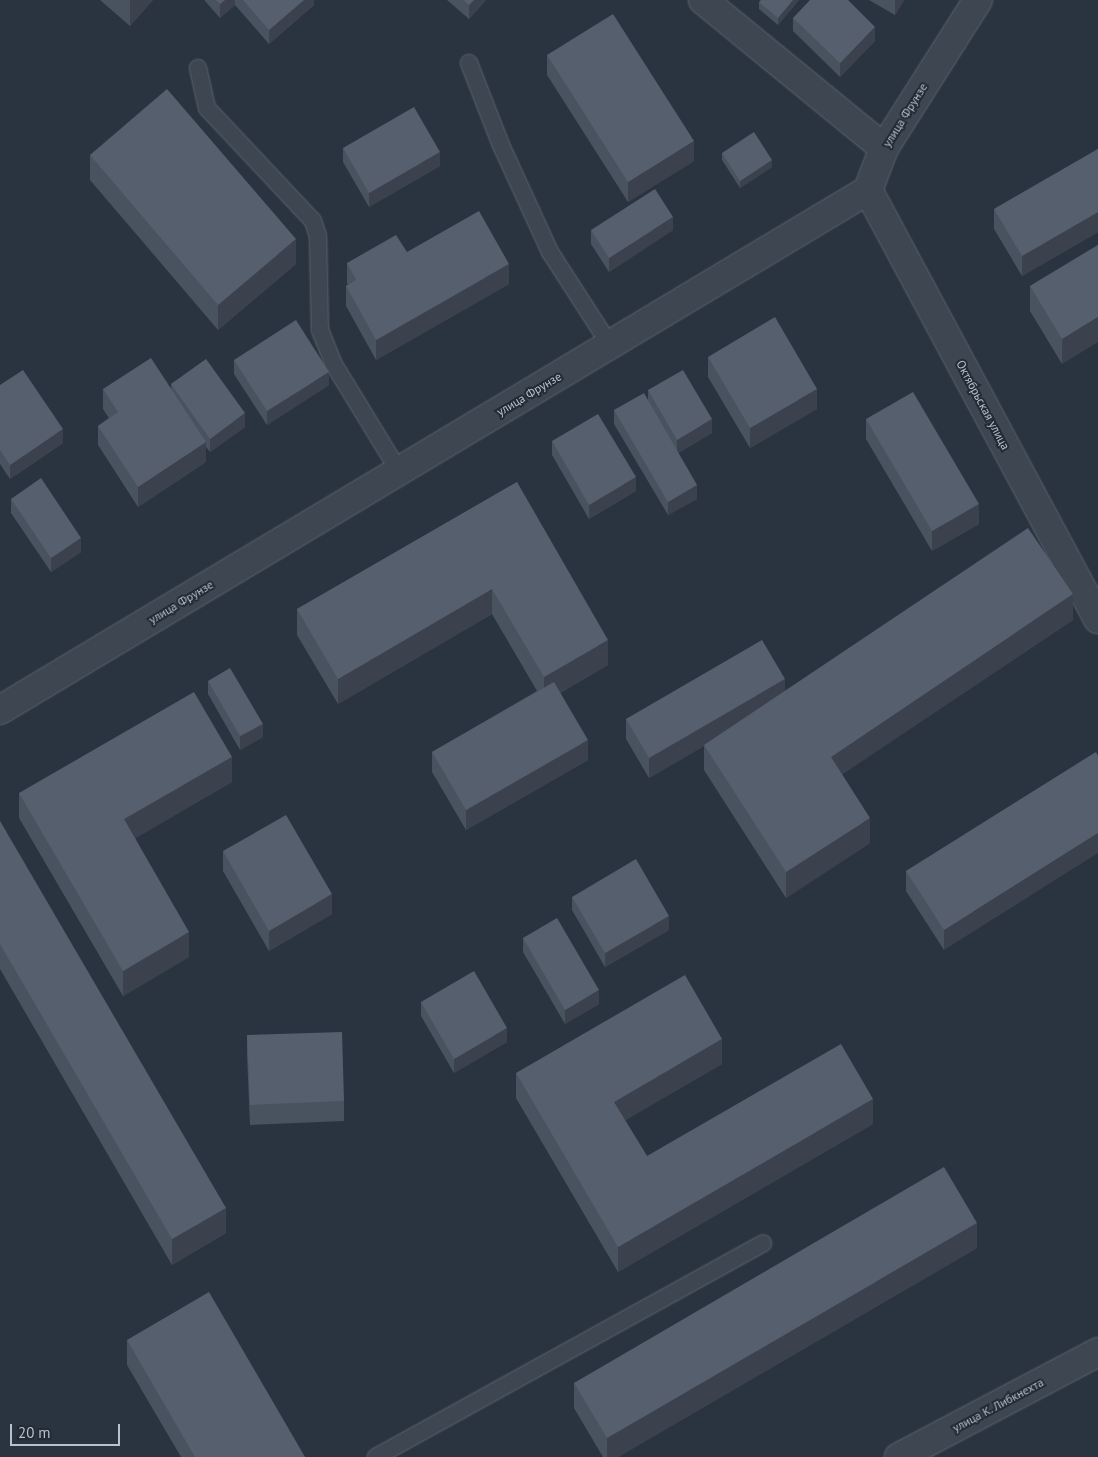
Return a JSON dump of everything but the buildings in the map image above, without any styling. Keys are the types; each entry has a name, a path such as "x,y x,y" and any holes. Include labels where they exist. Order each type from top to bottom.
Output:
{"street":[{"path":"703,0 884,148"},
{"name":"улица Фрунзе","path":"0,710 868,190 884,148 978,0"},
{"name":"Октябрьская улица","path":"868,190 1098,619"},
{"name":"улица К. Либкнехта","path":"899,1457 1098,1352"}],"lane":[{"path":"469,63 501,145 550,252 610,345"},
{"path":"198,68 207,108 313,221 318,236 320,330 333,363 399,471"},
{"path":"376,1457 763,1243"}]}
